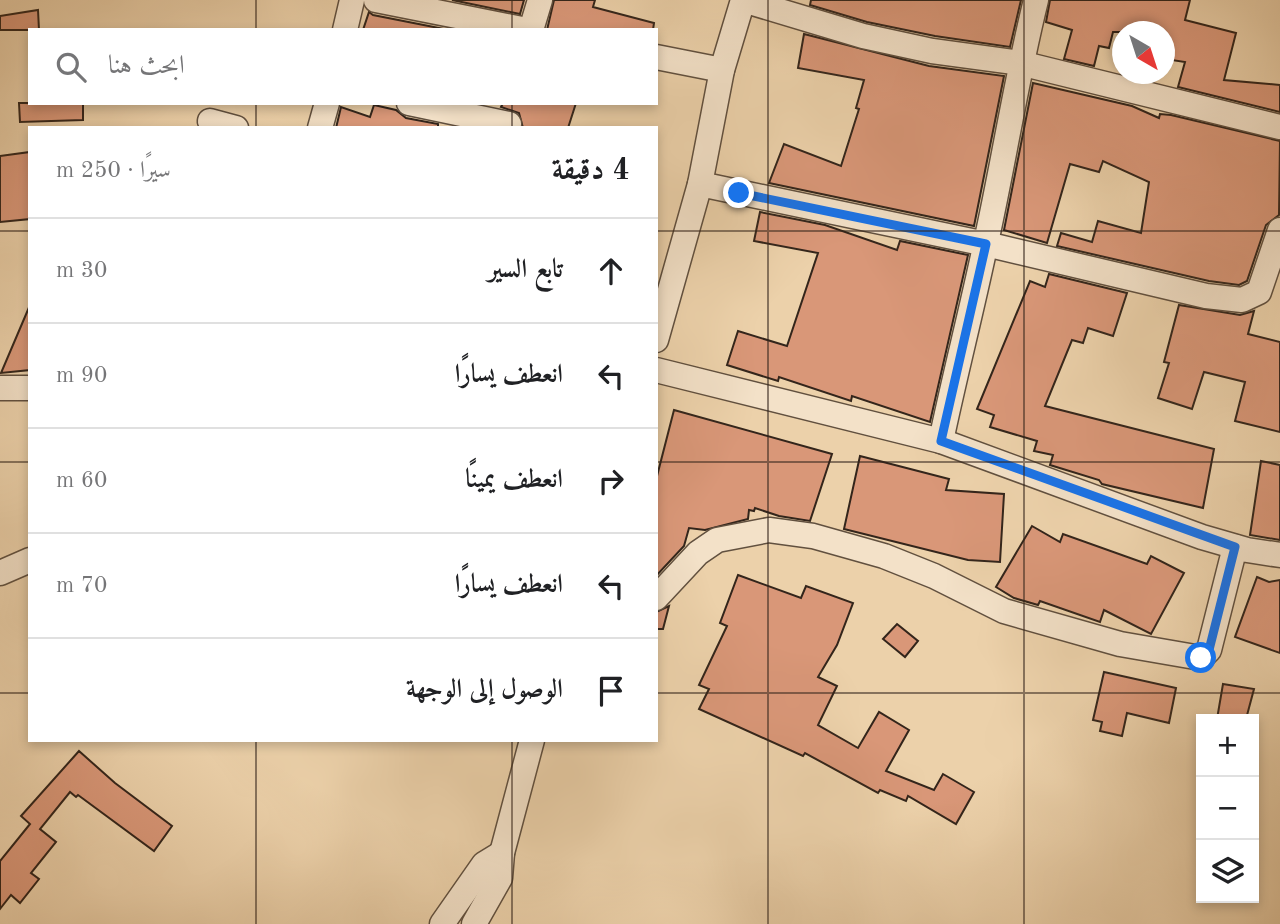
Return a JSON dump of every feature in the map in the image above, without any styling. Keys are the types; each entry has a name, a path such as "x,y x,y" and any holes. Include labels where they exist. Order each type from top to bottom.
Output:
{"street":[{"path":"345,28 352,0"},
{"path":"376,0 519,28"},
{"path":"530,28 540,0"},
{"path":"658,333 700,184 722,70 743,0 863,36 932,51 1020,63 1280,127"},
{"path":"941,441 986,244 1020,63 1036,0"},
{"path":"658,57 722,70"},
{"path":"321,126 326,105"},
{"path":"422,105 510,118"},
{"path":"210,121 229,126"},
{"path":"700,184 986,244 1206,296 1242,300 1259,292 1280,230"},
{"path":"658,370 941,441 1235,547 1280,555"},
{"path":"0,388 28,388"},
{"path":"658,596 698,553 717,540 769,530 813,537 884,556 934,576 1004,611 1120,644 1201,658 1209,650 1235,547"},
{"path":"2,573 28,561"},
{"path":"474,924 500,878 502,853 531,742"},
{"path":"442,924 484,864 502,853"}],"building":[{"path":"452,0 524,0 520,14"},
{"path":"554,0 595,0 593,7 654,23 653,28 547,28"},
{"path":"811,0 1021,0 1010,47 867,22 810,5"},
{"path":"1050,0 1190,0 1185,20 1236,33 1224,80 1280,85 1280,112 1178,87 1185,62 1175,60 1175,21 1112,21 1109,48 1099,46 1094,66 1064,59 1072,30 1046,22"},
{"path":"38,10 39,28 0,30 0,16"},
{"path":"369,12 439,28 364,28"},
{"path":"804,34 929,66 1004,76 974,226 769,183 784,144 841,166 859,109 856,108 864,80 798,68"},
{"path":"1033,83 1132,106 1159,118 1160,114 1171,115 1280,141 1279,215 1266,225 1247,281 1239,285 1209,281 1057,246 1061,233 1092,242 1098,221 1141,233 1149,182 1103,161 1099,172 1070,164 1047,243 1004,230"},
{"path":"19,103 83,105 83,120 20,122"},
{"path":"374,105 396,110 406,118 438,126 336,126 341,107 370,117"},
{"path":"575,105 569,126 522,126 519,113 501,107"},
{"path":"28,152 28,219 0,222 0,156"},
{"path":"760,212 825,225 897,250 900,241 968,255 930,422 852,396 851,401 779,377 778,381 727,365 738,331 787,346 818,253 754,241"},
{"path":"1049,274 1127,293 1113,336 1088,328 1083,343 1072,340 1045,406 1214,449 1203,508 1102,484 1099,480 1050,465 1053,455 1034,451 1037,441 990,427 994,415 977,409 1030,281 1045,287"},
{"path":"1179,305 1240,315 1254,311 1248,334 1280,342 1280,432 1235,421 1245,382 1204,372 1192,409 1158,398 1169,363 1164,362"},
{"path":"28,310 28,370 1,373"},
{"path":"674,410 832,454 810,521 779,516 755,508 754,511 749,510 748,519 705,530 689,528 684,546 658,574 658,472"},
{"path":"860,456 949,479 946,490 1004,494 1000,562 968,560 844,529"},
{"path":"1261,461 1280,465 1280,540 1250,535"},
{"path":"1032,526 1060,542 1063,534 1147,564 1151,556 1184,573 1151,634 1104,610 1100,622 1040,601 1038,605 1014,598 996,587"},
{"path":"738,575 801,598 806,586 853,603 837,645 818,677 837,686 818,725 858,748 879,712 909,730 886,771 934,790 943,774 974,792 956,824 908,796 906,801 880,790 878,793 805,753 803,756 699,709 709,689 699,685 727,626 720,623"},
{"path":"1257,577 1269,582 1280,580 1280,653 1235,637"},
{"path":"669,606 663,629 658,629 658,611"},
{"path":"897,624 918,641 905,657 883,639"},
{"path":"1104,672 1176,688 1169,723 1127,713 1122,736 1100,731 1102,722 1093,720"},
{"path":"1223,684 1254,689 1247,714 1218,714"},
{"path":"79,751 115,783 172,826 154,851 78,795 76,797 70,792 40,829 56,842 31,873 39,879 20,903 11,895 0,909 0,861 30,824 21,816"}],"route":[{"path":"739,193 986,244 963,335 941,441 1235,547 1209,650 1201,658"}]}
